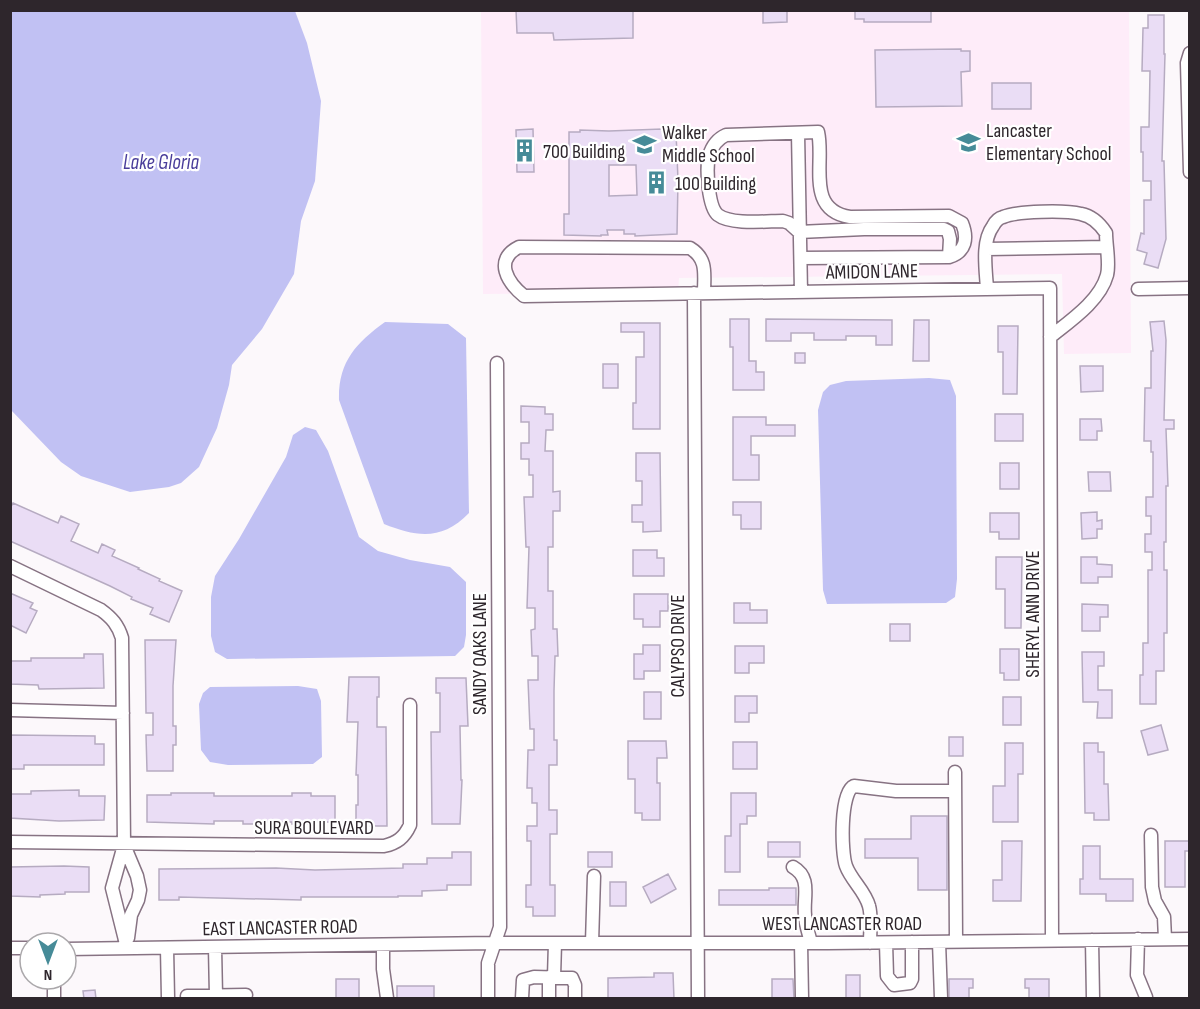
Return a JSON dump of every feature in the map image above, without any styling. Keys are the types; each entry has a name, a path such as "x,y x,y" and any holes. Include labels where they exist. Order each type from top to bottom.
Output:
{"street":[{"path":"1190,53 1187,63 1190,172"},
{"path":"801,258 949,257 958,255 963,249 966,236 962,223 953,217 850,217 842,216 827,206 820,186 818,132 726,135 720,138 714,145 709,158 711,206 718,215 735,220 783,221 799,232 944,229 948,231 950,239 949,257"},
{"path":"798,133 801,292"},
{"path":"987,289 989,231 1001,217 1016,213 1040,212 1082,214 1094,219 1106,233 1107,274 1102,288 1072,320 1050,337"},
{"name":"CALYPSO DRIVE","path":"524,296 509,282 506,272 506,258 512,250 519,247 690,248 700,254 704,265 699,293 698,999"},
{"path":"987,249 1107,247"},
{"name":"SHERYL ANN DRIVE","path":"1050,288 1052,940"},
{"name":"AMIDON LANE","path":"524,296 1050,288"},
{"path":"1138,289 1190,288"},
{"name":"SANDY OAKS LANE","path":"488,999 488,963 500,927 497,363"},
{"path":"10,566 101,610 116,623 122,638 124,845 112,893 127,948"},
{"name":"SURA BOULEVARD","path":"10,842 384,846 394,843 402,838 410,825 410,705"},
{"path":"10,710 123,713"},
{"path":"955,772 956,941"},
{"path":"870,943 869,905 845,863 843,819 847,793 854,786 896,791 956,791"},
{"path":"1151,835 1152,887 1155,901 1164,917 1166,939"},
{"path":"124,845 137,876 140,894 132,915 127,948"},
{"path":"793,867 800,871 805,881 806,943 802,999"},
{"path":"115,876 137,876"},
{"path":"592,943 594,876"},
{"path":"1138,939 1137,975 1146,997"},
{"name":"WEST LANCASTER ROAD","path":"494,943 870,943 1190,939"},
{"path":"1092,940 1093,999"},
{"path":"886,942 887,976 894,985 904,985 910,983 912,979 912,942"},
{"path":"939,942 941,999"},
{"name":"EAST LANCASTER ROAD","path":"78,949 494,943"},
{"path":"549,999 555,943"},
{"path":"383,945 387,999"},
{"path":"215,947 216,996"},
{"path":"167,948 168,999"},
{"path":"522,999 523,980 551,977 572,978 575,985 575,999"},
{"path":"187,996 246,995"}],"shaded area":[{"path":"481,11 1129,11 1131,353 1064,354 1062,274 679,278 678,293 483,294"}],"water":[{"name":"Lake Gloria","path":"11,10 295,11 307,43 321,101 315,181 301,221 294,274 262,329 232,365 217,428 199,467 181,483 169,487 130,492 81,476 61,462 11,410"},
{"path":"385,322 448,324 466,338 469,513 459,522 439,532 418,534 384,524 339,400 345,364 357,346"},
{"path":"929,378 950,380 956,396 957,579 955,597 946,603 827,604 823,590 818,410 823,392 830,385 846,381"},
{"path":"305,427 316,430 328,451 359,537 378,551 410,560 450,567 466,582 466,635 464,647 455,656 227,659 215,652 211,636 211,597 215,576 286,457 293,435"},
{"path":"298,686 317,689 321,701 322,757 313,764 228,765 210,762 201,750 199,704 203,693 210,687"}],"building":[{"path":"516,10 633,10 633,38 554,40 553,33 517,33"},
{"path":"763,10 787,10 787,22 763,23"},
{"path":"855,10 931,10 931,22 864,22 864,19 855,19"},
{"path":"1148,15 1164,15 1162,161 1164,161 1166,239 1158,268 1144,264 1147,253 1137,250 1141,233 1144,234 1144,200 1151,200 1151,181 1143,181 1143,152 1141,152 1141,127 1149,127 1150,71 1142,71 1143,28 1148,28"},
{"path":"961,49 961,51 970,51 970,71 961,72 962,106 876,107 875,50"},
{"path":"992,83 1031,83 1031,109 992,109"},
{"name":"700 Building","path":"533,129 534,172 517,172 516,130"},
{"name":"100 Building","path":"662,129 662,131 676,132 677,234 635,236 635,234 624,234 624,230 607,230 608,235 601,236 564,235 564,214 569,214 569,132","holes":["609,165 636,165 637,195 609,196"]},
{"path":"730,319 749,319 749,361 756,361 756,372 764,372 764,390 733,390 733,347 730,347"},
{"path":"766,319 892,320 892,345 876,345 876,336 846,336 846,340 814,340 814,333 791,333 791,341 766,341"},
{"path":"914,320 929,320 929,361 913,361"},
{"path":"1164,321 1166,340 1164,420 1174,420 1174,429 1166,429 1168,486 1166,486 1164,570 1167,570 1167,633 1164,633 1164,671 1156,671 1156,704 1140,704 1143,643 1148,643 1148,570 1152,570 1152,552 1145,552 1145,534 1151,534 1151,516 1146,516 1146,497 1153,497 1153,452 1151,452 1151,441 1144,441 1145,388 1151,388 1151,351 1153,351 1150,322"},
{"path":"621,323 660,323 660,429 633,429 633,403 636,403 636,357 644,357 644,332 621,332"},
{"path":"998,326 1018,326 1017,394 1003,394 1003,352 998,352"},
{"path":"795,353 805,353 805,363 795,363"},
{"path":"603,364 618,364 618,388 603,388"},
{"path":"1080,366 1103,366 1103,391 1081,392"},
{"path":"521,406 545,407 545,414 553,414 553,430 546,430 545,451 553,451 553,492 560,491 560,511 553,511 553,547 548,547 548,591 553,591 553,629 557,629 558,656 555,656 554,691 554,740 557,740 557,765 549,765 549,810 557,810 557,834 550,834 550,885 555,885 555,916 533,916 533,907 526,907 526,885 531,885 531,841 527,841 527,826 537,826 537,803 532,803 532,788 527,788 528,750 534,750 534,729 530,729 528,680 538,680 538,656 532,656 531,630 535,629 535,608 527,608 529,547 526,547 524,497 533,497 533,475 529,475 529,459 521,459 521,443 529,443 529,422 521,422"},
{"path":"995,414 1023,414 1023,441 995,441"},
{"path":"733,417 766,417 766,425 795,425 795,436 751,436 751,455 759,455 759,480 733,480"},
{"path":"1080,419 1101,419 1102,431 1097,431 1097,440 1080,440"},
{"path":"636,453 660,453 661,531 643,532 643,522 632,522 632,505 642,505 642,481 636,481"},
{"path":"1000,463 1019,463 1019,489 1000,489"},
{"path":"1088,472 1110,472 1111,491 1089,491"},
{"path":"733,502 761,502 761,529 741,529 741,515 733,515"},
{"path":"13,503 58,523 61,516 79,524 71,541 98,553 102,544 115,550 112,556 182,591 169,622 150,614 153,608 131,599 132,597 10,541 10,508"},
{"path":"1097,512 1097,521 1102,520 1102,529 1097,529 1097,538 1082,539 1081,513"},
{"path":"990,513 1019,513 1019,539 999,539 999,532 990,532"},
{"path":"633,550 657,550 657,558 664,558 664,576 633,576"},
{"path":"996,557 1022,557 1021,628 1005,628 1005,589 996,589"},
{"path":"1081,557 1097,557 1097,564 1112,565 1112,577 1098,577 1098,583 1081,583"},
{"path":"10,593 33,603 30,608 37,611 26,633 10,625"},
{"path":"634,594 668,594 668,611 660,611 660,627 643,627 643,619 634,619"},
{"path":"734,603 750,603 750,610 767,610 767,623 734,623"},
{"path":"1082,604 1108,605 1108,617 1100,617 1100,631 1082,631"},
{"path":"890,624 910,624 910,641 890,641"},
{"path":"145,640 176,640 173,726 176,726 176,745 173,745 173,771 147,771 146,735 153,735 153,713 146,713"},
{"path":"643,645 660,645 660,671 644,671 644,679 634,679 634,654 643,654"},
{"path":"735,646 764,646 764,663 749,663 749,673 735,673"},
{"path":"1000,649 1019,649 1019,680 1004,680 1004,673 1000,673"},
{"path":"1082,652 1104,652 1104,666 1098,666 1098,690 1112,690 1112,718 1097,718 1098,702 1083,702"},
{"path":"84,654 103,654 104,688 39,689 38,685 10,684 10,661 31,661 31,658 84,658"},
{"path":"349,677 379,677 377,727 386,727 387,826 356,826 358,722 347,722"},
{"path":"436,678 466,678 468,726 460,726 462,780 460,824 432,824 431,732 440,732 440,693 436,693"},
{"path":"644,692 661,692 661,719 644,719"},
{"path":"735,696 757,696 757,713 749,713 749,722 735,722"},
{"path":"1003,697 1021,697 1021,725 1003,725"},
{"path":"1161,725 1168,750 1148,755 1141,731"},
{"path":"10,735 95,736 95,744 104,744 104,765 24,765 24,769 10,769"},
{"path":"949,737 963,737 963,756 949,756"},
{"path":"628,741 666,741 667,758 657,758 660,820 642,820 642,813 635,813 635,779 628,779"},
{"path":"733,742 757,742 757,769 733,769"},
{"path":"1005,743 1023,743 1023,774 1018,774 1018,822 993,822 993,786 1005,786"},
{"path":"1084,743 1098,743 1098,752 1104,752 1104,784 1108,784 1109,820 1094,820 1094,813 1085,813"},
{"path":"79,790 79,796 105,796 104,820 59,821 10,818 10,794"},
{"path":"171,793 214,793 214,796 292,796 292,793 311,793 311,796 335,796 335,822 243,824 243,821 214,821 214,824 147,822 147,795 171,795"},
{"path":"731,793 756,793 756,816 747,816 747,824 740,824 740,872 725,872 725,836 731,836"},
{"path":"911,816 947,816 947,890 918,890 918,858 865,858 865,839 911,839"},
{"path":"1002,841 1022,841 1021,901 993,901 993,880 1002,880"},
{"path":"1165,841 1190,841 1190,851 1185,851 1185,887 1165,887"},
{"path":"768,842 800,842 800,857 768,857"},
{"path":"1083,846 1100,846 1100,879 1133,879 1133,901 1106,901 1106,894 1080,894 1080,879 1083,879"},
{"path":"452,852 471,852 471,885 447,885 447,890 422,891 422,896 301,897 301,900 179,897 179,900 159,900 159,869 403,868 403,864 427,864 427,858 452,858"},
{"path":"588,852 612,852 612,867 588,867"},
{"path":"10,867 89,867 89,892 65,892 65,894 40,895 40,897 10,896"},
{"path":"668,874 676,889 651,903 643,887"},
{"path":"610,882 626,882 626,906 610,906"},
{"path":"769,888 796,888 796,905 719,905 719,890 769,890"},
{"path":"654,973 673,973 674,999 608,999 608,978 654,977"},
{"path":"846,975 860,975 860,999 846,999"},
{"path":"336,979 359,979 359,999 336,999"},
{"path":"772,979 793,979 794,999 772,999"},
{"path":"949,979 973,979 973,988 969,988 969,999 949,999"},
{"path":"1025,979 1049,979 1049,999 1029,999 1029,988 1025,988"},
{"path":"397,986 434,986 434,999 397,999"},
{"path":"95,990 96,999 84,999 83,991"}],"place":[{"name":"Lancaster Elementary School","path":"968,142"},
{"name":"Walker Middle School","path":"644,144"},
{"name":"700 Building","path":"525,151"},
{"name":"100 Building","path":"657,183"}]}
